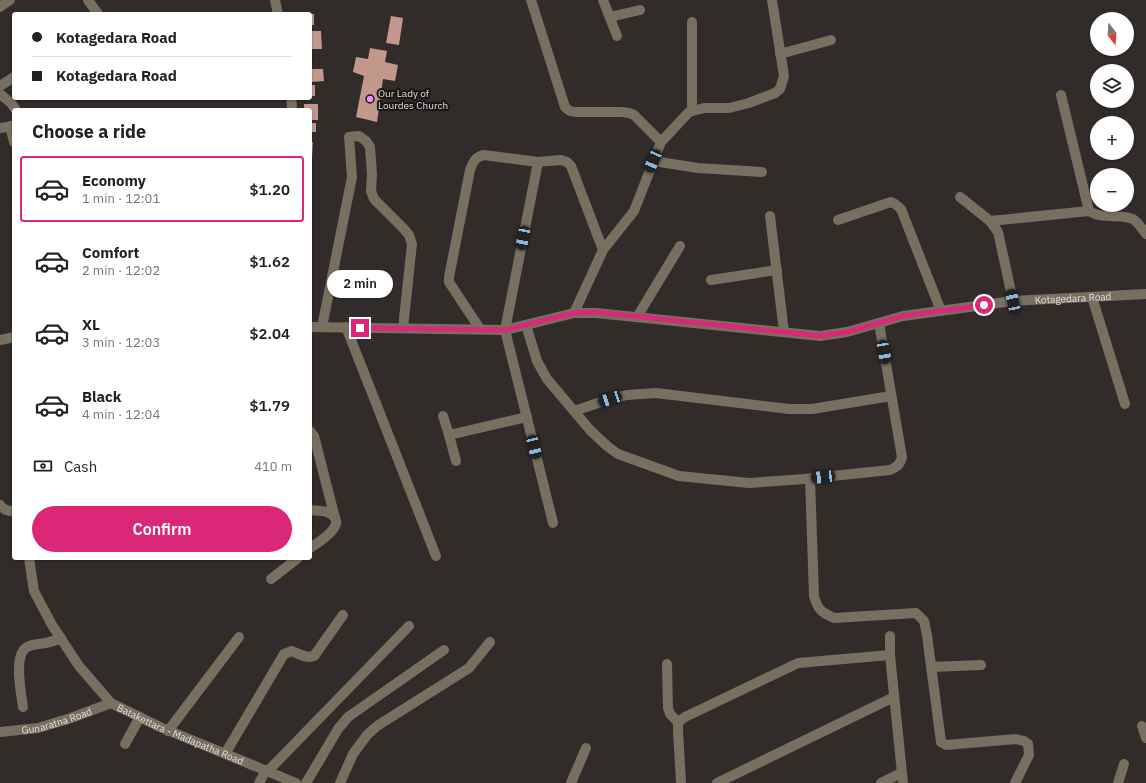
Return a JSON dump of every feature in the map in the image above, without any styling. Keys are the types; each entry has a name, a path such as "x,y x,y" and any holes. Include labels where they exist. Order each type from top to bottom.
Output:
{"street":[{"path":"0,7 10,0"},
{"path":"88,0 97,12"},
{"path":"275,0 278,12"},
{"path":"531,0 564,106 570,112 629,113 661,142"},
{"path":"603,0 617,36"},
{"path":"574,313 603,250 634,211 661,142 689,112 704,108 729,108 749,103 775,93 780,89 784,76 772,0"},
{"path":"610,17 640,10"},
{"path":"692,22 692,111"},
{"path":"780,54 831,40"},
{"path":"0,86 12,78"},
{"path":"0,94 15,108"},
{"path":"1061,95 1089,211"},
{"path":"5,127 12,139"},
{"path":"322,327 352,177 349,137 359,136 366,141 370,147 371,191 374,199 409,235 412,244 403,328"},
{"path":"480,329 449,282 448,277 470,170 473,161 478,156 484,155 538,162 561,160 567,162 571,166 603,250"},
{"path":"653,161 698,168 762,172"},
{"path":"538,162 505,330 552,524"},
{"path":"960,197 990,221 998,232 1013,301"},
{"path":"838,220 891,202 898,206 901,209 941,311"},
{"path":"990,221 1089,211 1093,214 1102,216 1124,217 1134,220 1146,234"},
{"path":"770,216 784,332"},
{"path":"637,317 680,246"},
{"path":"710,280 777,270"},
{"name":"Kotagedara Road","path":"312,327 505,330 574,313 596,312 820,336 847,332 903,316 1013,301 1146,294"},
{"path":"1092,297 1125,404"},
{"path":"526,325 537,361 547,379 590,430 618,454 679,476 749,483 810,479 890,470 898,467 902,457 879,323"},
{"path":"346,328 436,556"},
{"path":"0,340 12,337"},
{"path":"574,411 627,395 656,393 790,410 812,409 891,396"},
{"path":"443,416 456,462"},
{"path":"449,435 526,417"},
{"path":"312,434 314,436 336,524 333,530 312,546"},
{"path":"810,479 814,596 818,607 823,613 834,618 916,613 924,621 941,742 946,745 1016,739 1024,741 1028,744 1029,755 1015,783"},
{"path":"0,505 3,509 12,511"},
{"path":"312,510 328,512 335,518"},
{"name":"Batakettara - Madapatha Road","path":"29,560 34,591 52,626 79,666 111,703 168,731 296,783"},
{"path":"271,579 295,560"},
{"path":"225,754 284,654 292,651 311,658 314,656 343,615"},
{"path":"259,783 267,771 409,626"},
{"path":"881,783 902,778 890,655 890,636"},
{"path":"168,731 239,637"},
{"path":"23,707 19,659 22,652 28,647 61,638"},
{"path":"340,783 353,754 367,735 383,722 469,668 490,642"},
{"path":"306,783 338,729 348,717 444,650"},
{"path":"678,722 685,717 798,663 890,655"},
{"path":"667,664 668,708 670,714 678,722 681,783"},
{"path":"931,667 981,665"},
{"path":"717,783 894,697"},
{"name":"Gunaratna Road","path":"0,732 38,728 71,718 111,703"},
{"path":"125,744 140,717"},
{"path":"1142,726 1146,738"},
{"path":"570,783 586,748"},
{"path":"1118,783 1124,764"}],"building":[{"path":"312,14 314,14 314,25 312,25"},
{"path":"391,16 403,18 399,45 386,43"},
{"path":"312,31 321,31 322,49 312,49"},
{"name":"Our Lady of Lourdes Church","path":"370,48 387,51 385,62 398,65 395,81 383,79 377,122 356,117 364,76 353,72 356,57 368,59"},
{"path":"312,69 323,69 324,81 312,82"},
{"path":"312,85 315,85 315,96 312,96"},
{"path":"304,104 318,104 318,120 312,120 312,108 304,108"},
{"path":"312,123 316,123 316,132 312,132"}],"place":[{"name":"Our Lady of Lourdes Church","path":"370,99"}],"route":[{"path":"360,328 505,330 574,313 596,312 820,336 847,332 903,316 984,305"}]}
